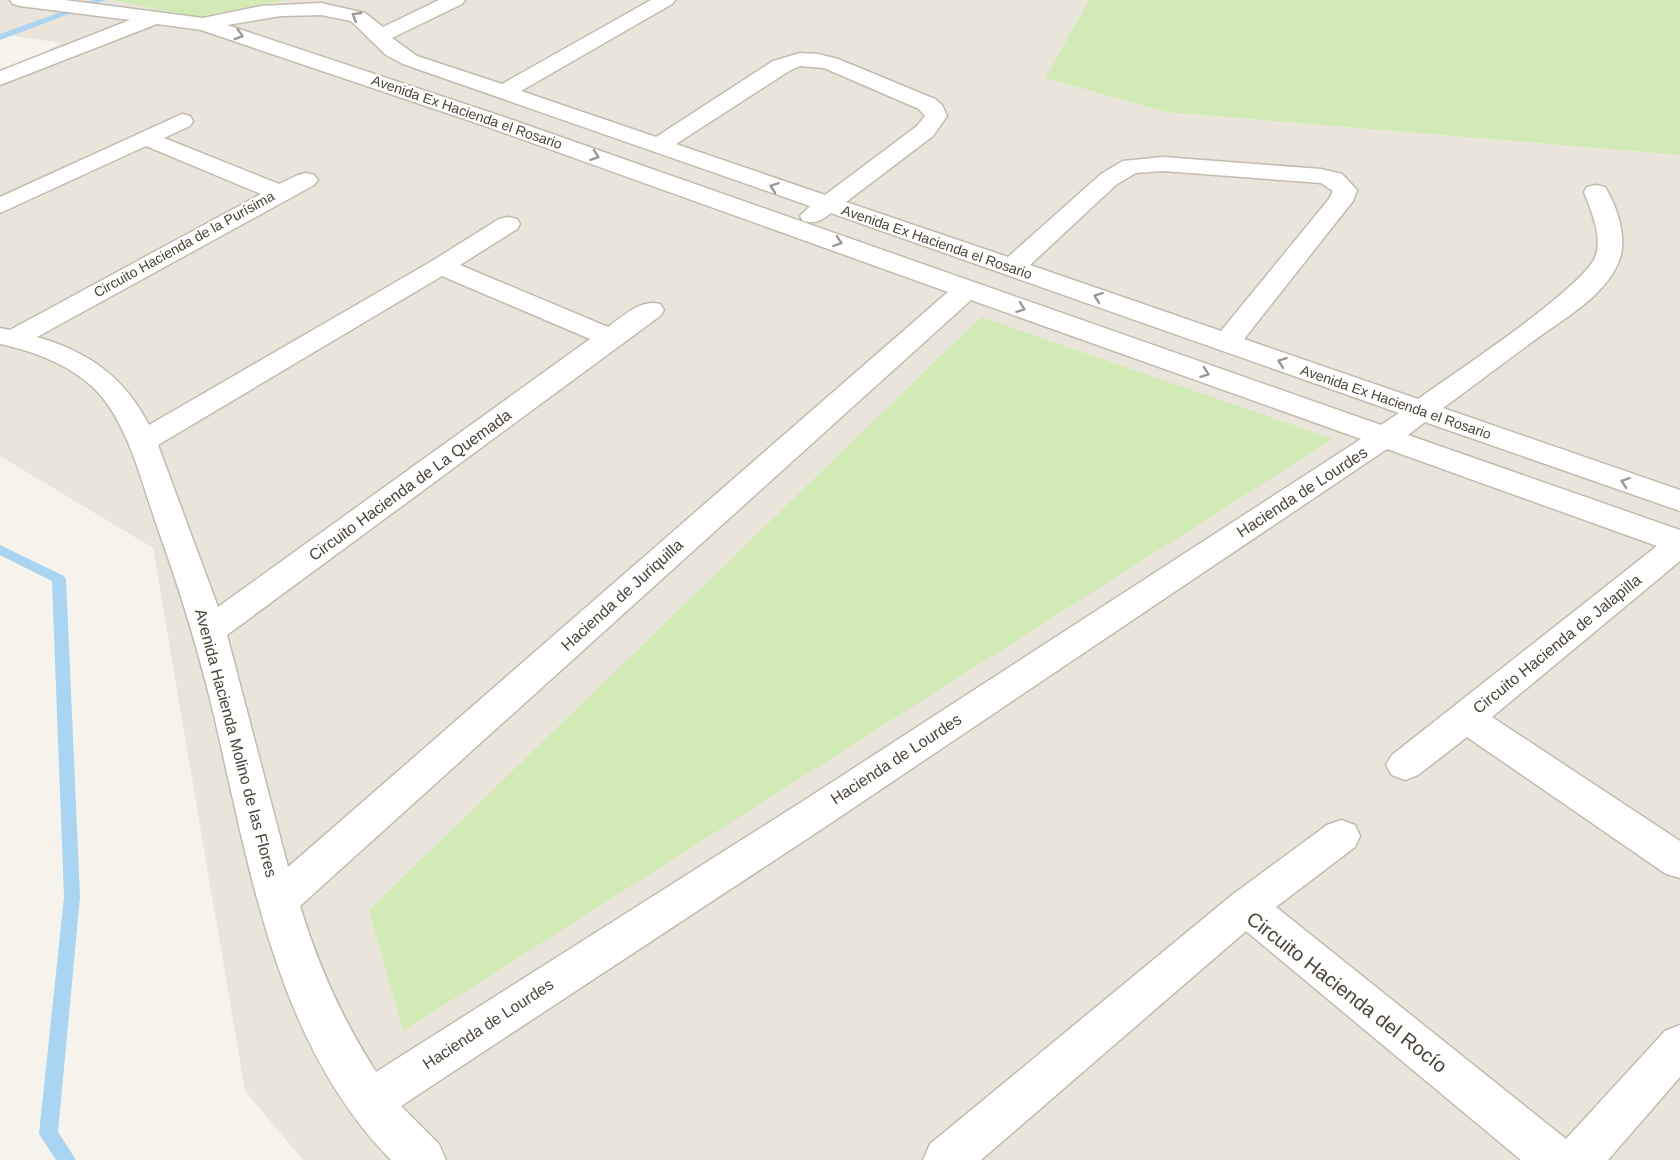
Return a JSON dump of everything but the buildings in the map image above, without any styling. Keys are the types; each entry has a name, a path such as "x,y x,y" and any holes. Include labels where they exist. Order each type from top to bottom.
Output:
{"street":[{"name":"Avenida Ex Hacienda el Rosario","path":"20,0 203,24 361,75 1680,543"},
{"path":"381,36 455,0"},
{"path":"502,93 665,0"},
{"name":"Avenida Ex Hacienda el Rosario","path":"203,24 280,7 313,4 344,10 370,26 381,36 385,45 398,55 1680,501"},
{"path":"0,79 153,18"},
{"path":"657,146 781,66 797,59 808,58 831,63 927,104 934,110 936,116 925,131 797,228"},
{"path":"0,206 182,121"},
{"name":"Circuito Hacienda de la Purísima","path":"145,138 280,193"},
{"path":"1012,267 1109,179 1131,166 1163,164 1321,176 1339,182 1345,190 1341,201 1226,343"},
{"path":"280,193 306,180"},
{"name":"Hacienda de Lourdes","path":"368,1102 814,814 1420,412 1571,300 1600,275 1608,260 1611,243 1608,223 1596,192"},
{"name":"Circuito Hacienda de la Purísima","path":"7,337 280,193"},
{"path":"142,442 508,224"},
{"path":"441,266 610,338"},
{"name":"Hacienda de Juriquilla","path":"277,901 967,289"},
{"name":"Circuito Hacienda de La Quemada","path":"209,631 651,310"},
{"name":"Avenida Hacienda Molino de las Flores","path":"7,337 58,354 90,372 115,394 142,442 209,631 277,901 297,959 339,1053 368,1102 423,1160"},
{"name":"Circuito Hacienda de Jalapilla","path":"1680,543 1466,718 1680,862"},
{"path":"1405,765 1466,718"},
{"path":"1246,908 1341,836"},
{"name":"Circuito Hacienda del Rocío","path":"946,1160 1246,908 1556,1160"},
{"path":"1578,1160 1680,1045"}],"shaded area":[{"path":"0,0 112,0 195,17 287,0 1089,0 1045,78 1166,112 1680,155 1680,1160 303,1160 245,1091 153,548 0,456 0,74 62,43 0,34"}],"green space":[{"path":"112,0 287,0 195,17"},
{"path":"1089,0 1680,0 1680,155 1166,112 1045,78"},
{"path":"981,317 1333,439 403,1031 369,910"}],"waterway":[{"path":"0,37 102,0"},
{"path":"0,549 59,579 72,897 48,1134 67,1160"}]}
